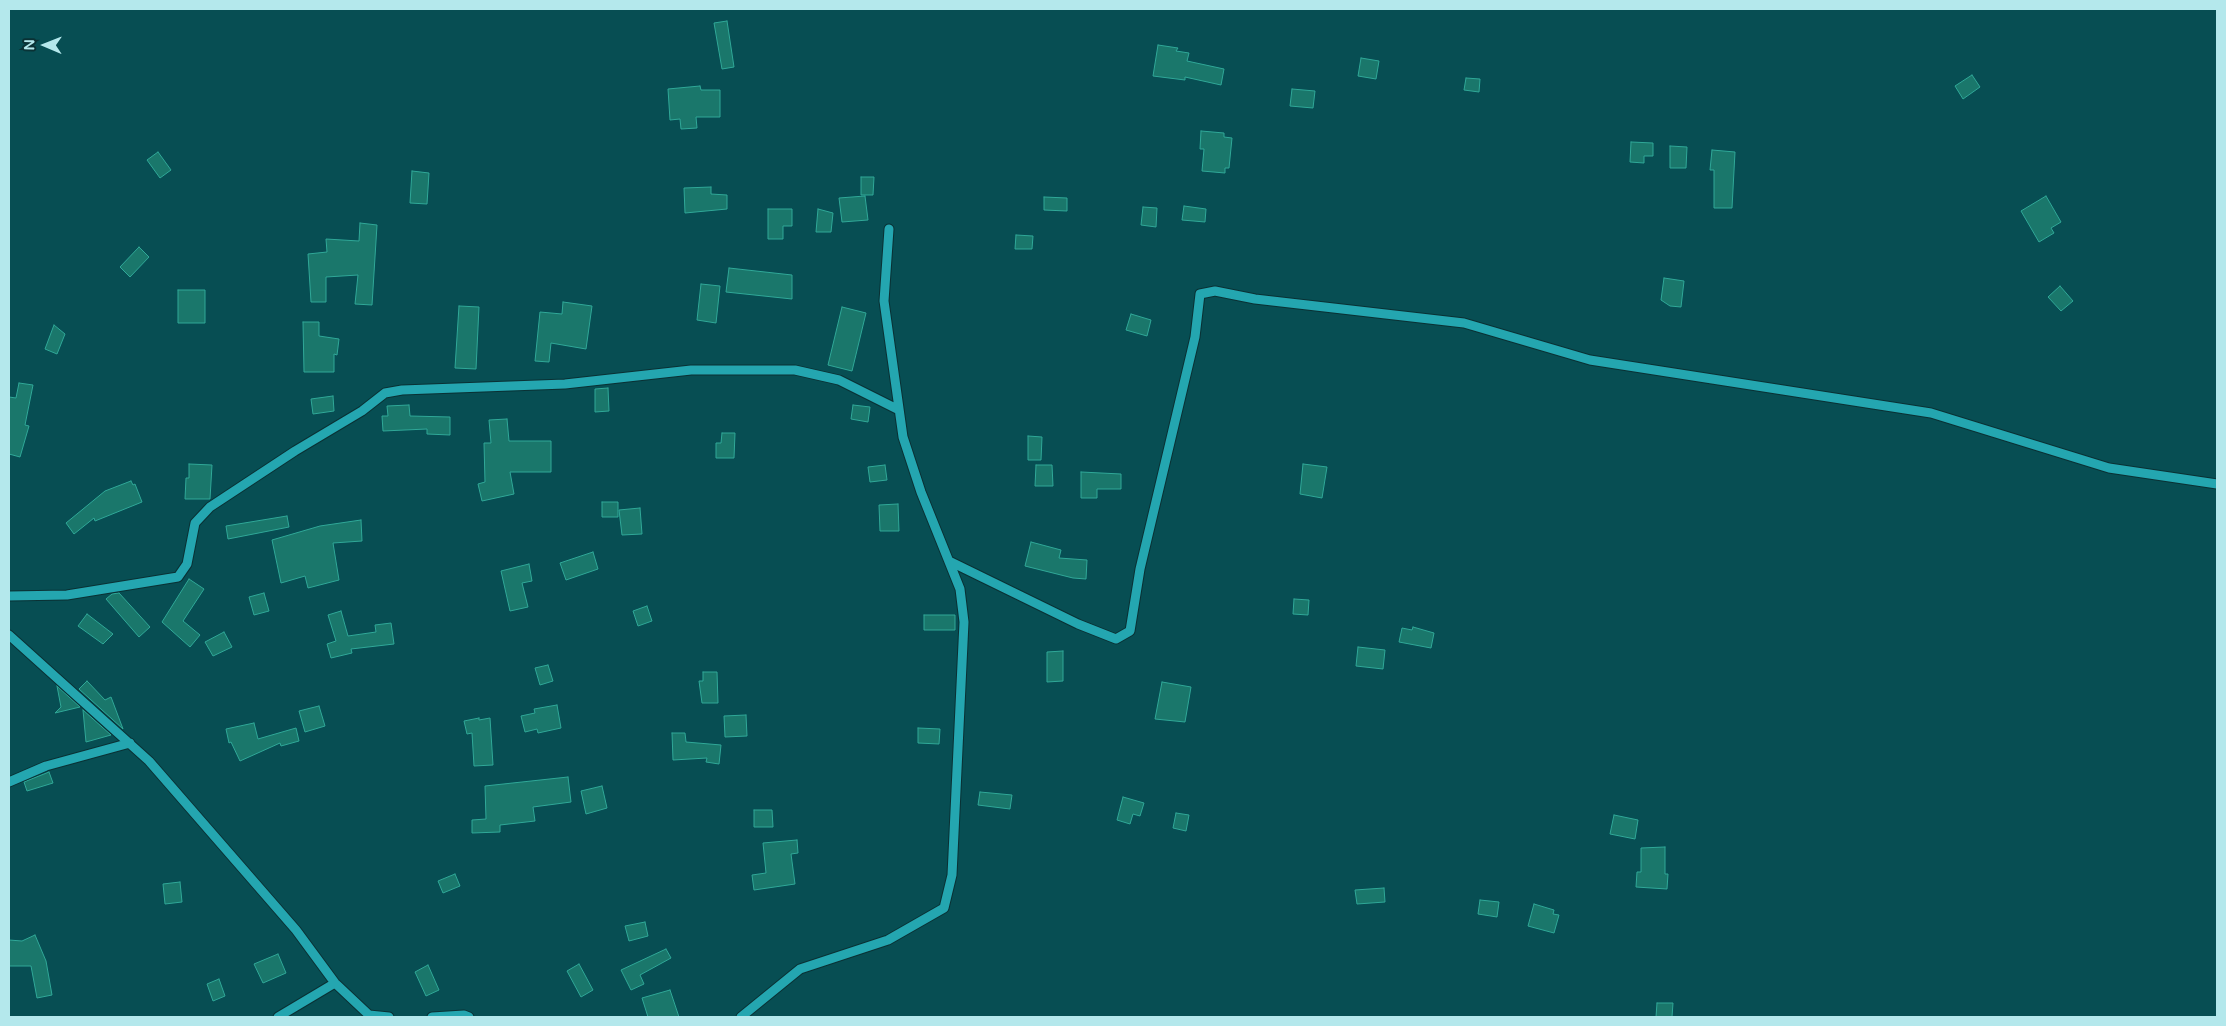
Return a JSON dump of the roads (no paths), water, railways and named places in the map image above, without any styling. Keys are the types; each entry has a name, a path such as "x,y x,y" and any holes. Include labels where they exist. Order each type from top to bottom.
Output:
{"street":[{"path":"741,1017 800,969 888,940 944,908 952,875 964,622 960,589 903,437 884,300 889,229"},
{"path":"949,561 1078,624 1116,639 1130,630 1140,569 1195,337 1200,294 1216,291 1255,299 1464,323 1590,360 1930,413 2109,468 2217,484"},
{"path":"9,596 67,596 178,577 187,564 195,523 210,507 295,451 362,412 385,393 402,390 565,384 691,370 795,370 839,380 899,410"},
{"path":"9,635 149,760 296,930 335,983 369,1015 389,1017"},
{"path":"9,782 46,766 130,744"},
{"path":"281,1016 335,983"},
{"path":"432,1017 464,1014 469,1017"}]}
